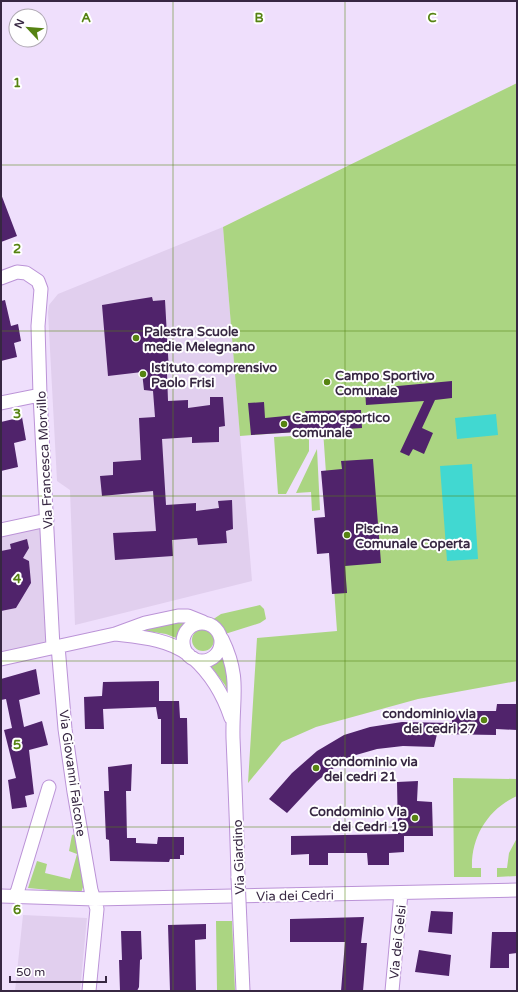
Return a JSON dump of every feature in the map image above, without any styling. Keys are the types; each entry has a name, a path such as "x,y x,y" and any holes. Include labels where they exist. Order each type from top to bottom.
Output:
{"street":[{"name":"Via Francesca Morvillo","path":"1,278 21,272 32,276 38,281 41,289 38,320 40,395 55,647"},
{"path":"1,403 40,395"},
{"path":"1,530 47,520"},
{"name":"Via Giardino","path":"1,659 115,634 145,623 178,616 192,617 215,629 222,639 230,658 234,673 233,723 243,991"},
{"name":"Via Giardino","path":"204,622 192,626 184,635 184,648 191,657 205,661 211,659 220,651 222,639"},
{"name":"Via Giardino","path":"115,634 164,643 184,651 215,682 225,700 233,723"},
{"name":"Via Giovanni Falcone","path":"55,647 74,792 91,890 95,899 96,909 89,991"},
{"path":"16,896 49,787"},
{"name":"Via dei Cedri","path":"1,896 95,899 517,890"},
{"name":"Via dei Gelsi","path":"392,991 402,893"}],"shaded area":[{"path":"517,83 517,681 418,699 316,727 282,742 248,783 257,638 337,631 323,430 240,436 223,227"},
{"name":"Istituto comprensivo Paolo Frisi","path":"223,227 252,581 75,625 70,490 57,481 48,312 49,305 58,294"},
{"path":"496,414 498,435 457,439 455,418"},
{"path":"309,435 309,451 286,494 278,494 274,437"},
{"path":"317,449 320,510 312,511 311,492 296,493"},
{"path":"472,464 478,559 447,561 440,466"},
{"path":"44,524 49,645 1,655 1,534"},
{"path":"260,605 264,609 266,619 260,623 225,634 212,620 221,614"},
{"path":"179,622 186,624 179,639 166,634 140,630"},
{"path":"203,629 211,632 214,640 211,648 203,651 195,648 192,640 195,632"},
{"path":"225,653 231,700 225,685 210,665"},
{"path":"453,778 517,779 517,796 498,808 490,816 478,835 472,857 472,868 481,868 481,877 454,877"},
{"path":"72,835 77,835 84,884 81,893 28,888 37,861 47,864 45,873 70,879 77,854 69,851"},
{"path":"517,838 517,876 497,877 497,868 507,868 509,853"},
{"path":"23,915 87,918 80,991 15,991"},
{"path":"216,921 232,921 235,991 217,991"}],"building":[{"path":"1,194 17,236 1,242"},
{"path":"152,297 153,301 165,300 169,372 167,373 168,401 188,400 188,408 210,405 210,397 223,397 225,426 219,427 219,442 192,443 192,437 162,439 166,505 196,503 196,511 219,508 218,501 232,500 233,529 226,531 227,543 198,545 197,538 172,540 173,556 115,560 113,533 156,531 153,491 102,496 100,476 113,475 113,462 141,460 139,418 155,417 153,391 144,390 142,372 108,376 102,305"},
{"path":"5,300 11,326 18,324 21,341 14,343 17,357 1,361 1,301"},
{"path":"452,381 452,398 435,400 422,428 433,433 424,454 413,449 409,456 400,452 424,401 366,405 365,389"},
{"name":"Campo sportico comunale","path":"264,402 265,418 306,414 305,411 361,410 362,428 251,435 248,403"},
{"path":"22,417 26,440 14,443 18,467 1,471 1,422"},
{"name":"Piscina Comunale Coperta","path":"373,459 381,563 345,566 347,593 332,594 329,553 317,554 314,518 325,517 321,471 342,469 341,461"},
{"path":"27,539 29,548 23,558 29,561 31,583 16,608 1,611 1,551 11,549 10,544"},
{"path":"36,669 40,694 19,700 24,727 42,721 48,745 29,750 34,794 25,796 27,807 12,809 8,780 16,778 4,730 12,728 6,699 1,700 1,679"},
{"path":"159,681 159,701 179,701 180,718 187,718 188,764 161,764 161,719 158,719 156,707 103,709 104,729 85,729 84,697 102,696 103,682"},
{"name":"condominio via dei cedri 21","path":"497,704 517,704 517,730 496,729 496,735 437,734 434,747 403,746 377,749 356,755 339,764 317,781 287,813 269,799 292,773 317,751 344,735 370,727 402,722 452,723 452,711 496,711"},
{"path":"132,764 131,791 126,791 127,838 136,838 136,843 157,844 158,837 184,837 184,855 180,855 180,859 170,859 169,862 110,861 109,840 106,839 104,791 109,791 108,767"},
{"name":"Condominio Via dei Cedri 19","path":"418,781 417,801 432,802 433,836 404,836 404,852 389,853 389,865 368,865 367,853 328,853 328,865 309,865 309,854 291,855 291,836 398,834 397,782"},
{"path":"431,911 453,912 452,934 428,932"},
{"path":"364,917 361,943 367,943 363,991 341,991 345,942 290,942 290,919"},
{"path":"206,924 206,939 195,940 196,991 170,991 168,925"},
{"path":"121,931 141,931 142,959 140,960 139,987 137,991 120,991 119,960 122,960"},
{"path":"492,932 517,932 517,953 509,954 509,968 490,968"},
{"path":"419,950 451,955 449,976 415,972"}],"place":[{"name":"Palestra Scuole medie Melegnano","path":"136,338"},
{"name":"Istituto comprensivo Paolo Frisi","path":"143,374"},
{"name":"Campo Sportivo Comunale","path":"327,382"},
{"name":"Campo sportico comunale","path":"284,424"},
{"name":"Piscina Comunale Coperta","path":"347,535"},
{"name":"condominio via dei cedri 27","path":"484,720"},
{"name":"condominio via dei cedri 21","path":"316,768"},
{"name":"Condominio Via dei Cedri 19","path":"415,818"}]}
